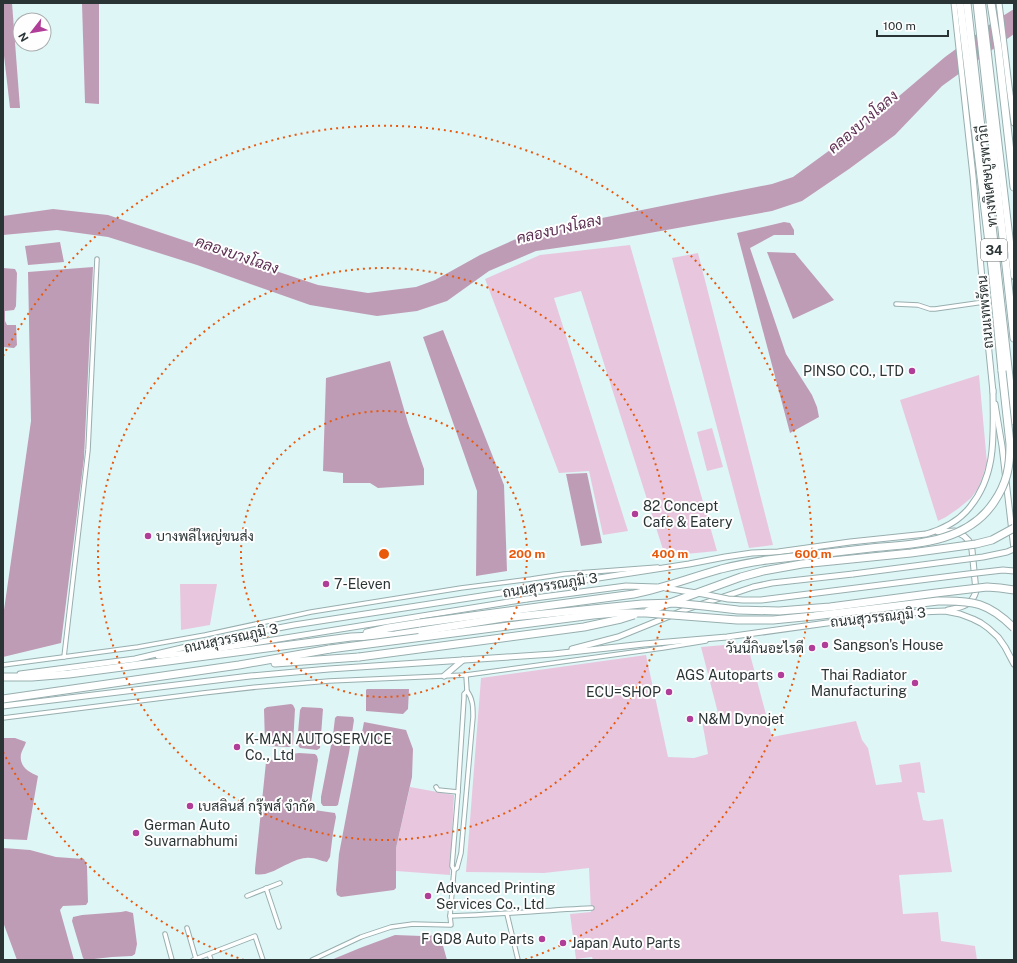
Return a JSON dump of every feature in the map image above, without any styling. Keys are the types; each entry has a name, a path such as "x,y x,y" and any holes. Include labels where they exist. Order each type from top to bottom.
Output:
{"highway":[{"path":"351,637 388,628 414,624 634,594 721,569 767,560 930,541 962,532 983,516 997,498 1007,476 1010,444 992,268 960,3"},
{"name":"ถนนเทพรัตน","path":"966,3 1014,422"},
{"name":"ทางพิเศษบูรพาวิถี","path":"966,3 1014,422"},
{"path":"991,3 998,48 1014,187"},
{"name":"ทางพิเศษบูรพาวิถี","path":"981,4 1014,338"},
{"name":"34","path":"981,4 990,65 1014,276"},
{"path":"239,665 359,657 584,627 650,611 711,587 763,571 802,564 976,544 992,540 1014,528"},
{"path":"3,677 69,674 351,637 396,635 503,618 642,604 674,603 738,610 779,611 830,607 987,587 1014,590"},
{"path":"3,699 239,665 330,650 616,613 646,613 737,620 773,620 958,600 985,606 1000,615 1014,628"}],"main road":[{"name":"ถนนเทพรัตน","path":"954,3 973,176 992,390 1002,446 1014,549"},
{"path":"999,5 1014,123"},
{"name":"ถนนสุวรรณภูมิ 3","path":"3,677 135,659 220,639 294,624 689,564 725,557 752,553 778,552 936,532 963,515 976,500 984,485 989,471 992,454 992,390"},
{"path":"936,532 955,531 960,533 969,541 972,550 976,591 974,597 968,604 945,611"},
{"path":"553,654 618,637 686,609 753,587 983,557 1014,549"},
{"path":"135,659 205,650 527,599 626,586 658,587 728,599 761,600 968,574 1003,570 1014,571"},
{"name":"ถนนสุวรรณภูมิ 3","path":"3,706 250,676 328,669 553,654 727,637 920,612 945,611 960,614 973,619 988,628 998,637 1014,664"},
{"path":"444,676 463,660"}],"street":[{"path":"64,657 88,450 97,259"},
{"path":"896,304 918,305 935,310 984,302"},
{"path":"3,665 138,647 206,635 317,611 462,588 564,574 689,564"},
{"path":"3,718 209,692 329,681 466,675 680,646 727,637"},
{"path":"454,870 457,868 461,853 473,716 472,700 467,692 466,675"},
{"path":"312,960 361,937 391,927 413,924 451,924 450,916 454,870 452,866 464,694 467,692"},
{"path":"436,787 438,790 458,792"},
{"path":"247,896 280,883"},
{"path":"266,888 279,927"},
{"path":"450,916 592,908"},
{"path":"506,914 518,960"},
{"path":"187,928 195,959 255,936 263,960"},
{"path":"165,934 172,960"},
{"path":"209,954 211,960"}],"shaded area":[{"path":"630,245 717,551 665,556 581,291 554,298 628,531 603,535 589,471 559,473 485,279 540,255"},
{"path":"698,253 773,545 749,548 672,258"},
{"path":"979,375 987,463 979,487 971,498 959,508 938,521 900,400"},
{"path":"712,428 723,467 707,471 697,432"},
{"path":"180,584 217,584 210,625 181,630"},
{"path":"747,643 772,737 856,721 862,740 868,748 876,785 902,782 899,765 920,762 925,793 917,792 923,820 928,821 943,819 952,872 899,875 903,914 938,912 941,941 975,946 977,960 593,960 592,957 576,959 570,914 591,912 589,868 544,873 466,872 481,678 646,655 668,757 694,758 708,754 702,721 718,713 701,647"},
{"path":"410,787 454,795 450,875 396,871 396,848"}],"water":[{"path":"3,3 12,3 12,52 16,52 20,108 10,108 3,47"},
{"path":"82,3 99,3 99,104 85,103"},
{"name":"คลองบางโฉลง","path":"1014,9 1014,34 942,86 895,135 802,201 772,211 605,241 536,251 489,271 447,301 417,311 377,316 310,305 197,265 108,237 57,230 3,235 3,216 53,209 108,215 318,285 368,293 416,287 435,280 480,255 516,239 547,229 772,184 793,177 878,114 945,57 993,22"},
{"path":"784,222 790,223 794,230 794,235 774,235 750,248 786,354 812,395 817,407 819,417 790,433 737,233"},
{"path":"60,242 64,262 28,265 25,246"},
{"path":"767,252 795,253 834,300 793,319"},
{"path":"93,267 84,458 61,643 3,657 3,617 31,421 28,272"},
{"path":"3,268 15,269 17,273 16,306 14,310 5,311 5,321 7,325 16,325 17,345 14,348 3,347"},
{"path":"443,330 504,485 507,571 476,576 477,491 423,337"},
{"path":"390,361 408,423 424,469 424,485 378,488 370,483 343,483 343,473 323,471 326,378"},
{"path":"587,473 602,543 581,546 566,474"},
{"path":"367,689 409,689 408,709 403,714 366,711"},
{"path":"291,704 295,709 293,744 289,747 267,746 265,744 264,709 267,707"},
{"path":"302,707 323,709 320,748 317,750 300,748 297,744 300,710"},
{"path":"337,716 353,717 354,720 349,753 338,805 323,806 321,803 321,797 335,718"},
{"path":"364,722 406,730 413,749 412,777 396,848 396,888 394,890 341,897 337,895 336,890 339,854"},
{"path":"3,738 15,738 26,742 21,754 21,762 31,773 38,776 27,840 3,839"},
{"path":"299,753 315,754 318,760 310,808 335,813 336,817 330,857 327,862 312,858 300,859 274,871 261,875 255,874 266,762 284,755"},
{"path":"3,848 30,850 56,857 84,859 87,866 88,902 86,905 63,906 60,910 74,960 17,960 3,922"},
{"path":"126,911 133,913 137,944 135,954 132,956 85,960 83,958 72,921 73,917"},
{"path":"395,935 440,935 447,960 331,960 360,948"}],"place":[{"name":"PINSO CO., LTD","path":"912,371"},
{"name":"82 Concept Cafe & Eatery","path":"635,514"},
{"name":"บางพลีใหญ่ขนส่ง","path":"148,536"},
{"name":"7-Eleven","path":"326,584"},
{"name":"Sangson's House","path":"825,645"},
{"name":"วันนี้กินอะไรดี","path":"812,648"},
{"name":"AGS Autoparts","path":"781,675"},
{"name":"Thai Radiator Manufacturing","path":"915,683"},
{"name":"ECU=SHOP","path":"669,692"},
{"name":"N&M Dynojet","path":"690,719"},
{"name":"K-MAN AUTOSERVICE Co., Ltd","path":"237,747"},
{"name":"เบสลินส์ กรุ๊พส์ จำกัด","path":"190,806"},
{"name":"German Auto Suvarnabhumi","path":"136,833"},
{"name":"Advanced Printing Services Co., Ltd","path":"428,896"},
{"name":"F GD8 Auto Parts","path":"542,939"},
{"name":"Japan Auto Parts","path":"563,943"}]}
